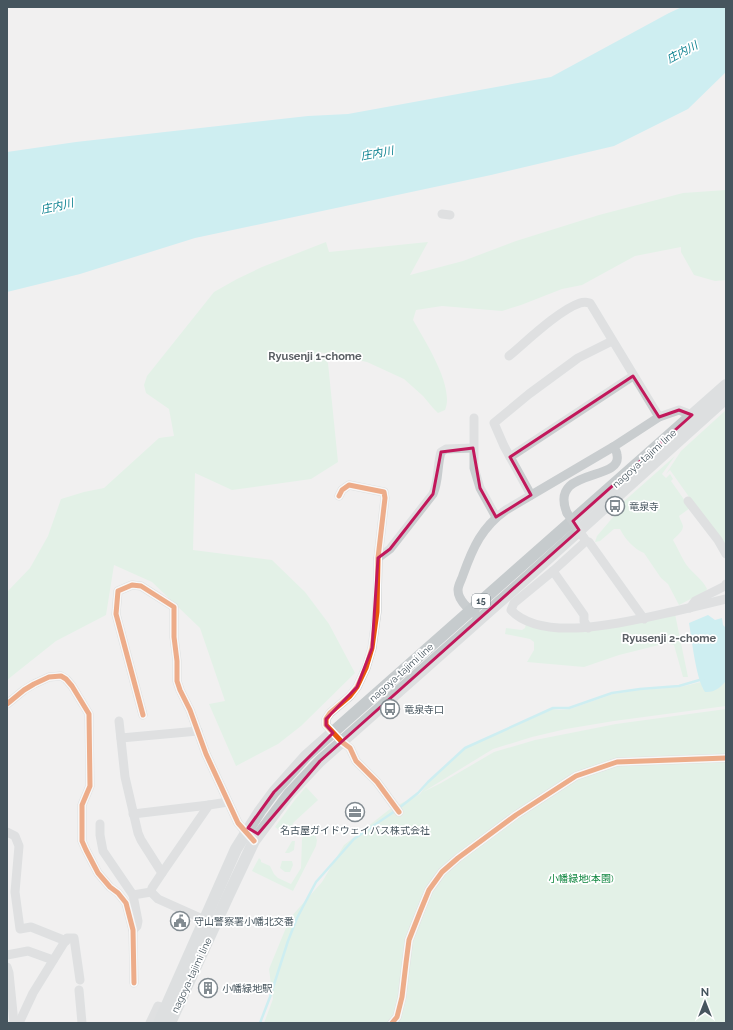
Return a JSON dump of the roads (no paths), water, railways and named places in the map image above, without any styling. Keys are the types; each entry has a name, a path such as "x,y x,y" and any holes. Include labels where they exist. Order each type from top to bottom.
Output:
{"main road":[{"name":"nagoya-tajimi line","path":"159,1023 236,849 249,832 274,792 306,756 726,385"},
{"name":"nagoya-tajimi line","path":"170,1023 228,896 249,832 289,794 309,772 726,398"}],"street":[{"path":"508,356 551,321 574,306 585,302 590,303 659,417"},
{"path":"531,495 494,426 494,423 529,394 578,358 612,341"},
{"path":"510,457 633,376"},
{"path":"481,618 470,610 461,598 458,590 476,543 483,531 496,517 613,447 659,417 679,410 692,415"},
{"path":"474,418 474,468 480,488 496,517"},
{"path":"613,447 618,456 617,461 612,468 579,479 572,484 566,490 564,507 585,540 589,542 644,619"},
{"path":"378,558 390,549 433,494 436,488 441,452 446,449 473,448"},
{"path":"339,496 342,490 349,485 384,492 385,504 378,558 377,612 372,648 366,668 357,687 326,719 326,725 342,742 350,748 356,761 377,782 399,812"},
{"path":"688,501 718,540 726,554"},
{"path":"585,540 553,572 514,603 512,610 517,616 541,625 560,628 588,628 644,619 726,599"},
{"path":"553,572 584,615 584,621 588,628"},
{"path":"690,608 696,601 725,586 726,584"},
{"path":"142,716 116,614 118,591 132,585 141,586 174,607 174,637 177,661 177,681 206,754 228,802 249,832"},
{"path":"7,704 34,684 49,677 61,676 72,686 89,714 90,786 82,805 82,840 98,873 110,888 118,893 126,903 133,930 134,983"},
{"path":"119,722 125,777 133,814 141,840 162,873"},
{"path":"121,738 198,731"},
{"path":"392,1023 396,1017 402,997 409,940 420,912 429,890 442,872 458,858 516,815 576,776 617,762 726,758"},
{"path":"133,814 228,802"},
{"path":"151,892 152,888 208,805"},
{"path":"100,824 100,835 103,851 133,895 138,926 133,930"},
{"path":"7,832 15,836 20,846 15,892 20,929 31,927 66,941"},
{"path":"133,895 151,892"},
{"path":"151,892 158,899 205,920"},
{"path":"19,1023 33,993 67,938 74,938 80,980"},
{"path":"7,955 28,951 53,960"},
{"path":"7,967 9,973 14,1023"},
{"path":"79,990 82,1023"},
{"path":"150,1023 158,1006 166,1008"}],"water":[{"name":"庄内川","path":"682,7 726,7 726,72 688,109 614,146 491,175 195,238 80,274 7,292 7,152 76,142 308,116 348,114 551,77"},
{"path":"708,615 715,620 722,618 723,625 726,628 726,681 717,689 711,692 705,692 699,678 689,623"}],"waterway":[{"path":"399,808 418,793 465,748 553,708 569,708 612,693 679,686 703,679"},
{"path":"260,1023 297,918 316,882 354,839 395,811"}],"place":[{"name":"竜泉寺","path":"615,506"},
{"name":"竜泉寺口","path":"390,709"},
{"name":"名古屋ガイドウェイバス株式会社","path":"355,812"},
{"name":"守山警察署小幡北交番","path":"180,921"},
{"name":"小幡緑地駅","path":"208,988"}],"district":[{"name":"Ryusenji 1-chome","path":"315,356"},
{"name":"Ryusenji 2-chome","path":"669,638"}],"park label":[{"name":"小幡緑地(本園)","path":"581,878"}]}
